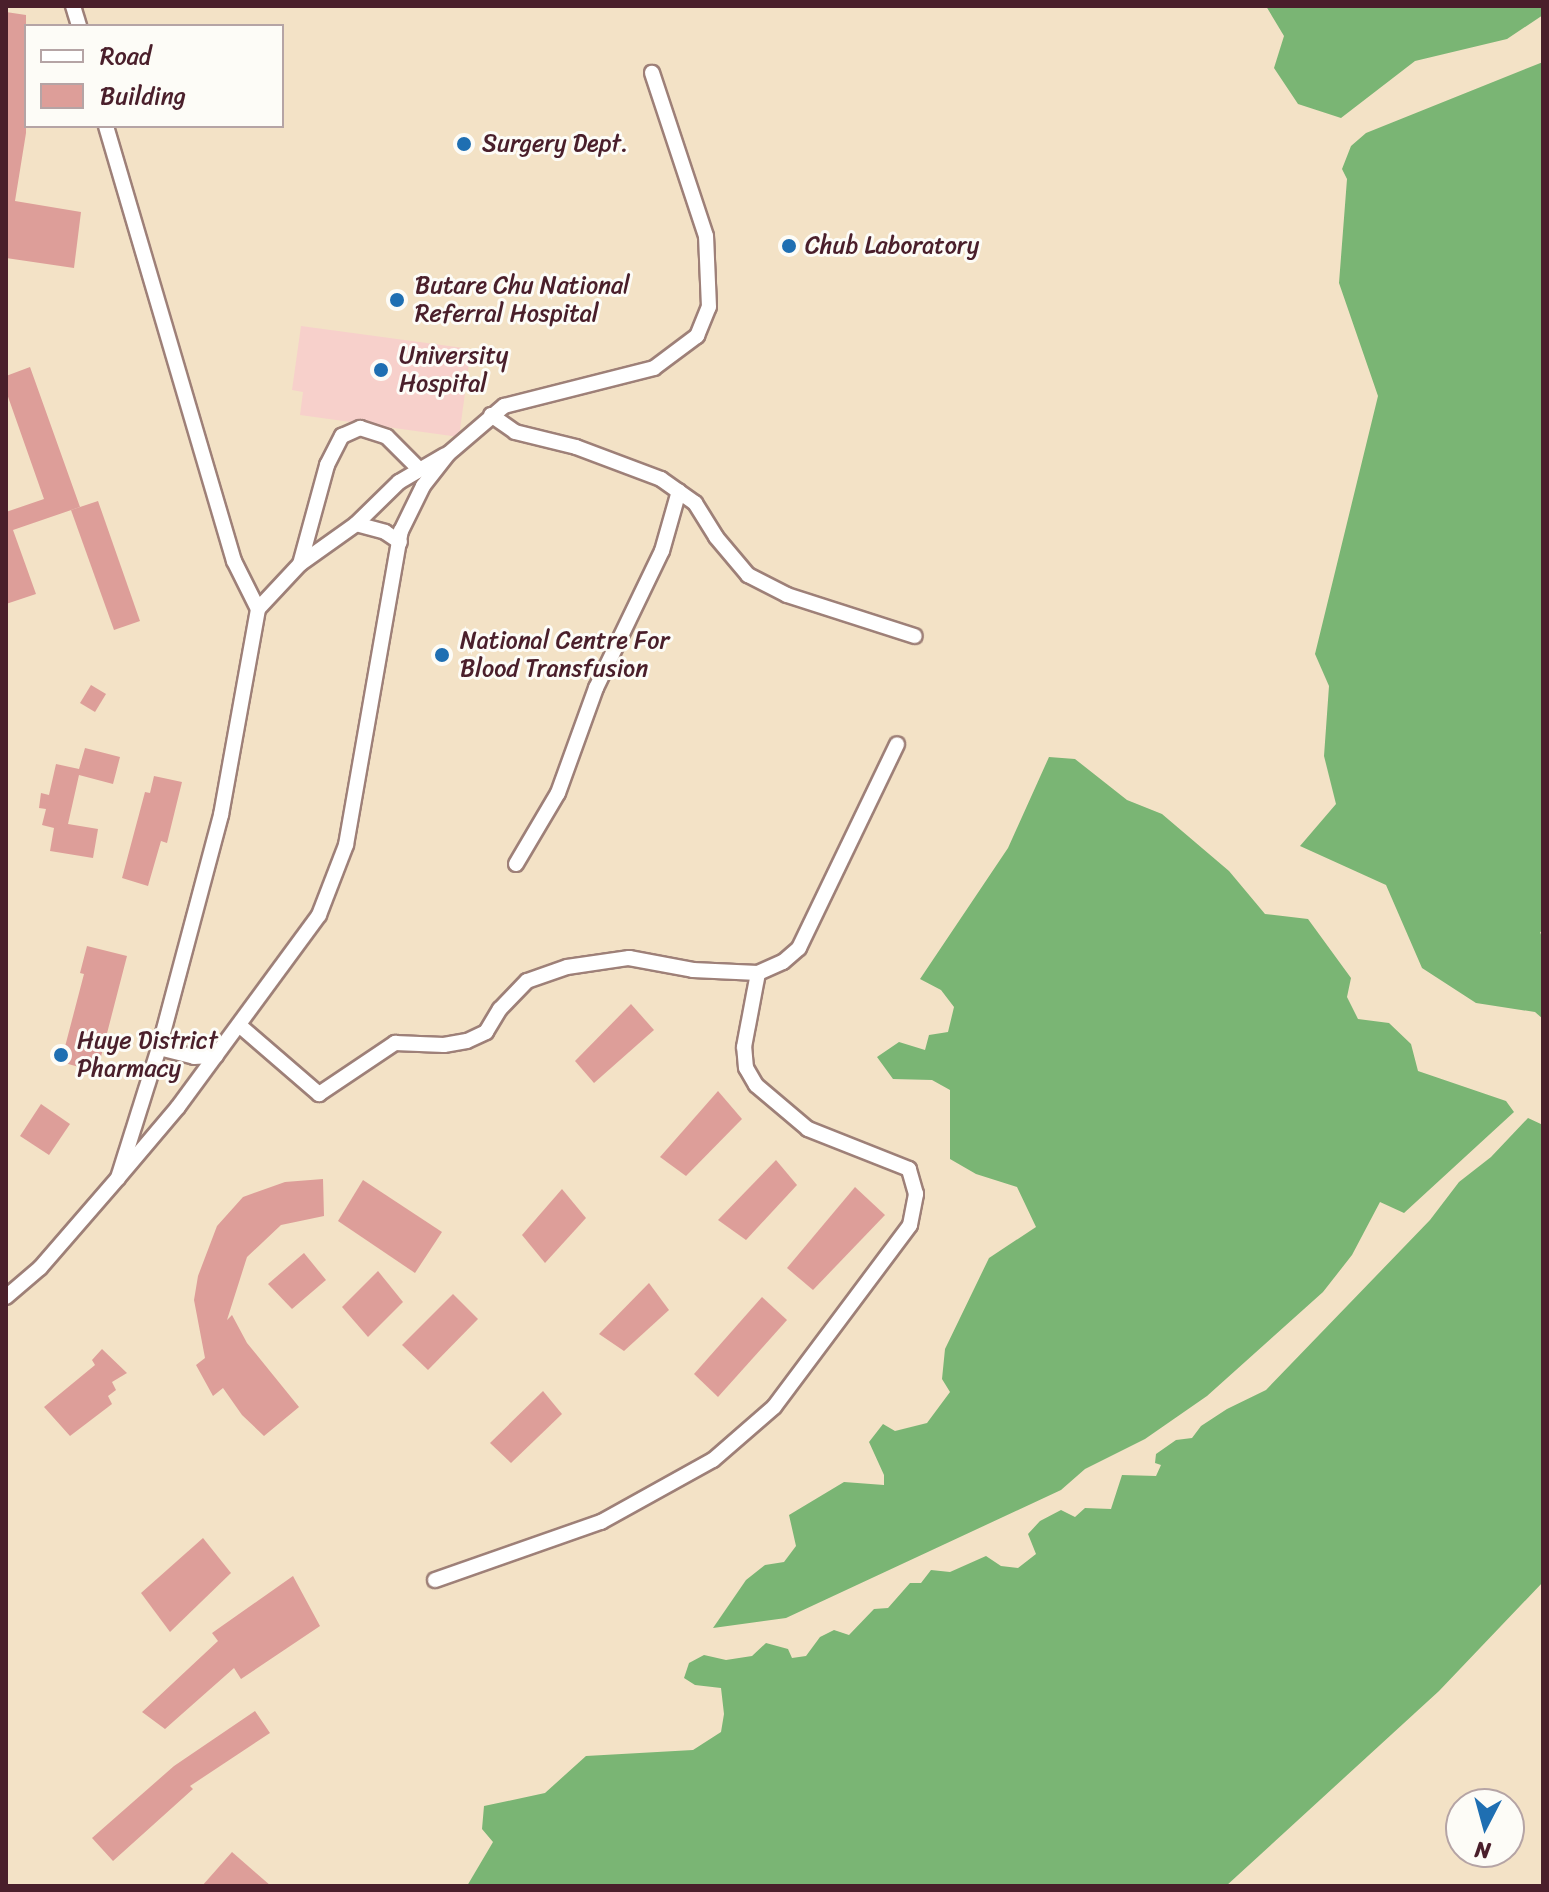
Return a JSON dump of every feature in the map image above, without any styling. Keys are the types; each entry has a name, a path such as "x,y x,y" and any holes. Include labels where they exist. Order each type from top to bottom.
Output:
{"street":[{"path":"6,1297 40,1268 118,1178 216,1056 319,915 346,845 401,531 423,486 448,454 504,406 654,368 697,336 709,307 706,236 652,73"},
{"path":"107,128 234,561 258,609"},
{"path":"491,415 515,432 576,447 661,479 695,503 716,537 748,575 787,595 915,636"},
{"path":"300,564 327,465 342,436 360,428 387,437 418,468"},
{"path":"118,1178 159,1048 221,815 258,609 300,564 356,524 418,468 448,454"},
{"path":"516,864 558,793 596,688 662,551 679,491"},
{"path":"356,524 385,532 400,542"},
{"path":"239,1025 319,1094 395,1043 444,1045 467,1041 486,1032 500,1009 527,981 567,967 629,958 693,970 758,973 783,962 799,948 897,744"},
{"path":"435,1580 601,1522 713,1460 774,1407 910,1225 916,1194 909,1169 808,1129 756,1085 746,1068 744,1047 758,973"},
{"path":"159,1048 194,1057 216,1056"}],"shaded area":[{"name":"University Hospital","path":"301,326 471,349 459,437 300,415 303,392 292,390"}],"green space":[{"path":"1266,6 1543,6 1543,15 1507,39 1415,61 1341,118 1298,104 1274,68 1284,36"},
{"path":"1543,62 1543,931 1540,932 1543,940 1543,1019 1535,1012 1476,1003 1422,968 1386,885 1300,846 1336,804 1324,756 1329,686 1315,654 1378,396 1339,283 1347,179 1342,169 1351,146 1366,133"},
{"path":"1049,757 1075,759 1127,800 1162,814 1229,871 1265,914 1308,919 1351,978 1347,997 1358,1019 1389,1023 1411,1044 1418,1071 1506,1101 1514,1112 1404,1213 1380,1202 1352,1255 1323,1292 1207,1396 1145,1439 1085,1469 1061,1490 786,1618 713,1628 746,1580 765,1565 784,1562 796,1546 789,1515 844,1482 884,1485 884,1475 869,1442 883,1424 895,1431 927,1423 950,1392 942,1379 945,1349 989,1258 1036,1227 1017,1187 976,1174 950,1159 950,1090 932,1080 893,1079 877,1057 899,1042 925,1050 929,1035 948,1032 954,1007 941,990 920,979 1008,848"},
{"path":"1528,1118 1543,1125 1543,1582 1439,1691 1226,1886 467,1886 493,1842 482,1829 484,1806 545,1793 586,1756 693,1750 721,1732 724,1714 721,1688 695,1685 684,1678 689,1663 704,1655 726,1660 752,1656 766,1643 788,1649 792,1658 806,1656 820,1637 834,1630 849,1635 874,1609 888,1608 910,1583 921,1583 931,1570 950,1572 986,1556 1001,1566 1018,1568 1036,1554 1028,1534 1040,1521 1061,1510 1075,1517 1085,1508 1111,1509 1122,1475 1156,1476 1161,1465 1155,1463 1156,1454 1176,1440 1192,1438 1201,1426 1227,1409 1266,1390 1430,1220 1459,1182 1491,1157"}],"building":[{"path":"6,12 26,15 26,133 15,201 81,212 74,268 6,258"},
{"path":"30,367 80,507 13,530 36,594 6,604 6,512 44,499 6,391 6,376"},
{"path":"98,501 140,621 114,630 71,510"},
{"path":"91,685 106,694 95,712 80,703"},
{"path":"85,748 120,757 113,784 79,775 68,824 98,829 93,858 50,851 54,828 42,825 46,809 39,808 41,793 49,795 56,764 79,769"},
{"path":"154,776 182,782 167,843 161,841 148,886 122,878 145,792 150,793"},
{"path":"87,946 127,956 97,1072 61,1062 84,974 80,973"},
{"path":"631,1004 654,1030 594,1083 575,1061"},
{"path":"718,1091 742,1119 686,1176 660,1157"},
{"path":"41,1104 70,1124 49,1155 20,1136"},
{"path":"776,1160 797,1185 746,1240 718,1220"},
{"path":"323,1179 324,1216 281,1225 247,1257 227,1320 232,1315 247,1343 299,1407 264,1436 242,1415 223,1388 213,1396 196,1365 205,1358 194,1300 198,1276 217,1226 243,1197 285,1182"},
{"path":"363,1180 442,1232 415,1273 338,1221"},
{"path":"855,1187 885,1215 813,1290 787,1268"},
{"path":"562,1189 586,1218 545,1263 522,1235"},
{"path":"304,1253 326,1280 292,1309 268,1284"},
{"path":"378,1271 403,1302 368,1337 342,1307"},
{"path":"649,1283 669,1310 624,1351 599,1334"},
{"path":"453,1294 478,1319 428,1370 402,1345"},
{"path":"762,1297 787,1320 718,1397 694,1374"},
{"path":"102,1349 127,1373 112,1382 116,1390 108,1396 112,1404 70,1436 44,1407 95,1365 92,1360"},
{"path":"543,1391 562,1414 511,1463 490,1443"},
{"path":"203,1538 231,1573 170,1632 141,1593"},
{"path":"293,1576 320,1626 241,1679 234,1668 165,1729 142,1712 218,1641 212,1633"},
{"path":"255,1711 270,1733 190,1786 193,1789 113,1861 92,1838 174,1766"},
{"path":"232,1852 271,1886 202,1886"}],"place":[{"name":"Surgery Dept.","path":"464,144"},
{"name":"Chub Laboratory","path":"789,246"},
{"name":"Butare Chu National Referral Hospital","path":"397,300"},
{"name":"University Hospital","path":"381,370"},
{"name":"National Centre For Blood Transfusion","path":"442,655"},
{"name":"Huye District Pharmacy","path":"61,1055"}]}
